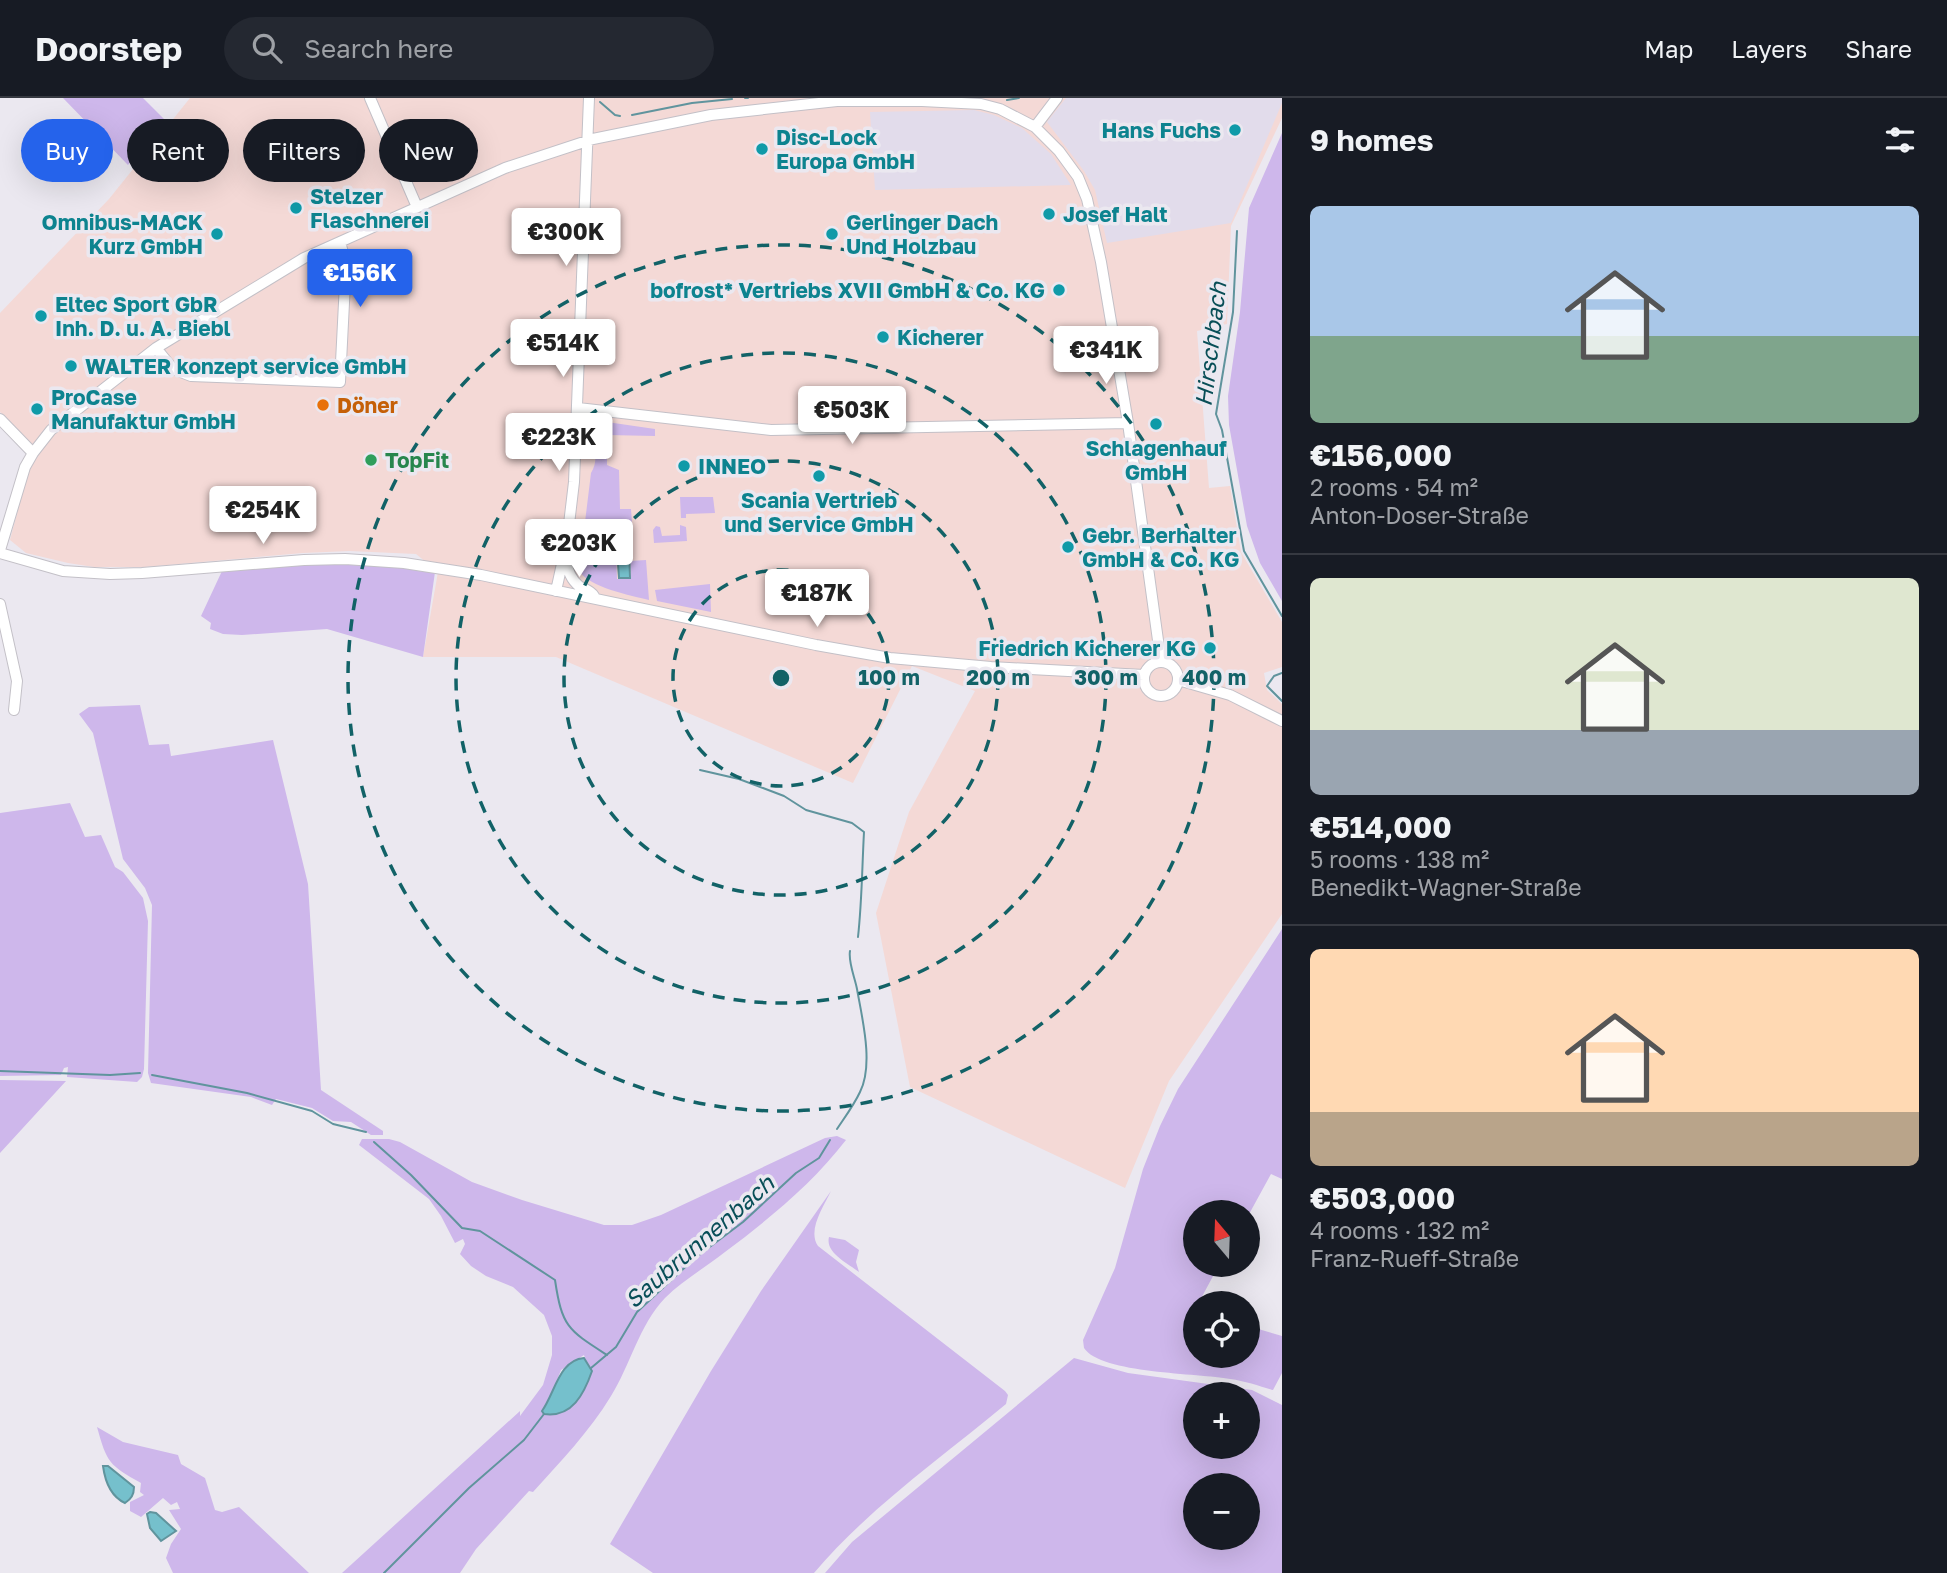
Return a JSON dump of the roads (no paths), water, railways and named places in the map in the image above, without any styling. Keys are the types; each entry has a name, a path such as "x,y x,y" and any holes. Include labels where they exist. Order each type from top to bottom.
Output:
{"street":[{"path":"370,98 417,207"},
{"path":"556,591 575,482 589,98"},
{"path":"1035,127 1057,98"},
{"path":"1144,675 890,658 446,569 373,560 304,559 110,574 63,571 0,552 25,467 51,430 156,348 282,269 340,242 505,169 587,141 711,114 837,101 981,104 1000,109 1035,127 1059,151 1077,177 1087,199 1101,262 1128,422 1161,662"},
{"path":"156,348 173,369 191,376 340,382 346,263 340,242"},
{"path":"578,408 771,430 1128,422"},
{"path":"0,419 33,453"},
{"path":"564,556 576,583 592,592 596,599"},
{"path":"0,604 17,681 14,710"},
{"path":"1161,662 1172,666 1178,680 1170,693 1160,696 1147,689 1144,675 1150,665 1161,662"},
{"path":"1178,680 1230,695 1282,721"}],"water":[{"path":"629,549 630,578 619,578 617,550"},
{"path":"584,1358 592,1371 576,1403 562,1412 544,1414 542,1411 563,1371 576,1360"},
{"path":"103,1466 108,1466 134,1487 132,1497 125,1503 109,1488"},
{"path":"156,1513 176,1531 161,1541 150,1528 147,1514"}],"waterway":[{"name":"Hirschbach","path":"1007,100 1019,98"},
{"name":"Hirschbach","path":"632,115 692,103 732,99"},
{"name":"Hirschbach","path":"600,102 620,116"},
{"name":"Hirschbach","path":"1237,231 1233,312 1216,414 1222,430 1244,551 1282,616"},
{"name":"Hirschbach","path":"1282,673 1274,676 1267,686 1282,701"},
{"name":"Saubrunnenbach","path":"700,770 739,779 784,796 806,810 852,823 864,832 858,937"},
{"name":"Saubrunnenbach","path":"837,1129 860,1092 867,1055 850,951"},
{"path":"0,1071 110,1075 140,1073"},
{"path":"152,1075 247,1093 312,1111 333,1124 366,1132"},
{"name":"Saubrunnenbach","path":"591,1368 616,1347 637,1312 695,1258 743,1222 796,1173 819,1158 830,1140"},
{"path":"374,1142 411,1175 462,1228 480,1231 555,1280 564,1318 569,1326 607,1355"},
{"name":"Saubrunnenbach","path":"384,1573 469,1488 524,1440 544,1414"}],"place":[{"name":"Hans Fuchs","path":"1235,130"},
{"name":"Disc-Lock Europa GmbH","path":"762,149"},
{"name":"Stelzer Flaschnerei","path":"296,208"},
{"name":"Josef Halt","path":"1049,214"},
{"name":"Omnibus-MACK Kurz GmbH","path":"217,234"},
{"name":"Gerlinger Dach Und Holzbau","path":"832,234"},
{"name":"bofrost* Vertriebs XVII GmbH & Co. KG","path":"1059,290"},
{"name":"Eltec Sport GbR Inh. D. u. A. Biebl","path":"41,316"},
{"name":"Kicherer","path":"883,337"},
{"name":"WALTER konzept service GmbH","path":"71,366"},
{"name":"Döner","path":"323,405"},
{"name":"ProCase Manufaktur GmbH","path":"37,409"},
{"name":"Schlagenhauf GmbH","path":"1156,424"},
{"name":"TopFit","path":"371,460"},
{"name":"INNEO","path":"684,466"},
{"name":"Scania Vertrieb und Service GmbH","path":"819,476"},
{"name":"Gebr. Berhalter GmbH & Co. KG","path":"1068,547"},
{"name":"Friedrich Kicherer KG","path":"1210,648"}]}
